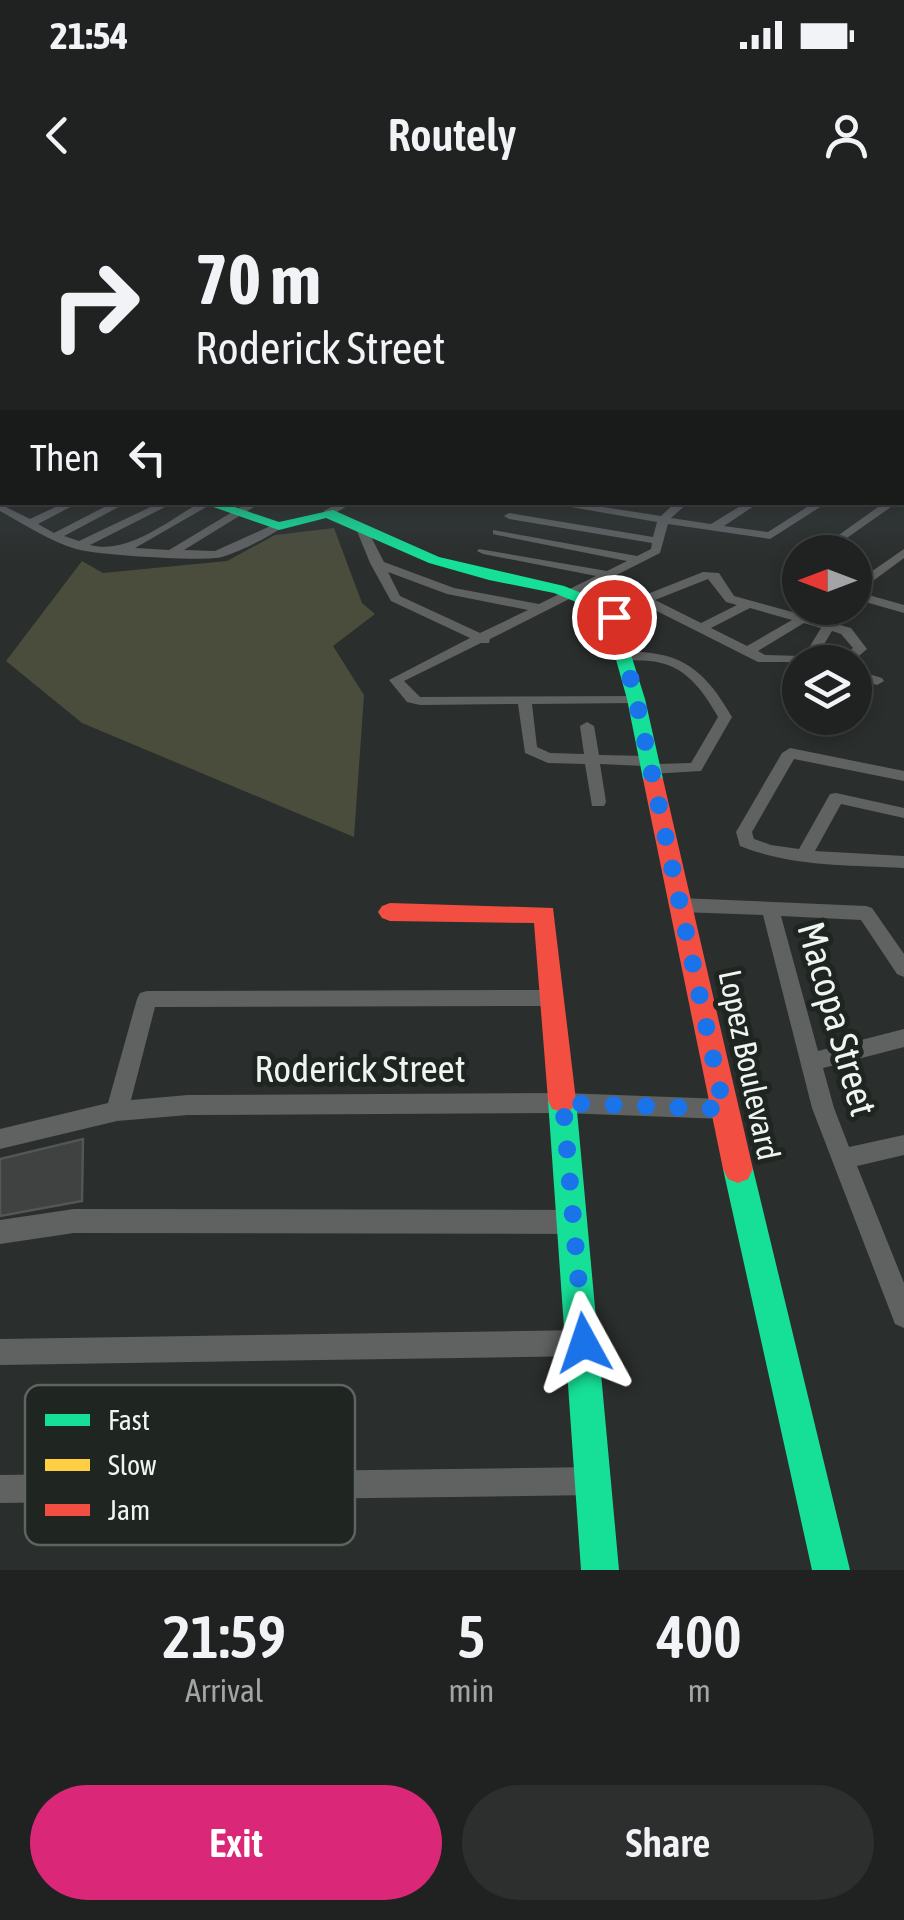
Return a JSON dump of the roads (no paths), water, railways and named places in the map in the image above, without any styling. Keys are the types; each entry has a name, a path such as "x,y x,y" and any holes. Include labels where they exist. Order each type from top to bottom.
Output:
{"street":[{"path":"30,524 69,505"},
{"path":"54,536 117,505"},
{"path":"78,546 164,505"},
{"path":"121,551 204,505"},
{"path":"477,561 518,505"},
{"path":"566,505 770,536 818,505"},
{"path":"596,510 605,505"},
{"path":"636,699 420,702 396,680 484,640 656,551 660,520 680,505"},
{"path":"712,528 750,505"},
{"path":"845,535 889,505"},
{"path":"169,554 248,508 280,526"},
{"path":"5,509 78,546 217,555 280,526 338,508 364,531 579,592 605,608 642,599 706,574 715,576 730,599 782,613"},
{"path":"509,516 658,541"},
{"path":"364,531 395,598 484,640"},
{"path":"498,532 639,560"},
{"path":"872,578 904,552"},
{"path":"477,561 610,575"},
{"path":"376,562 451,592 543,609"},
{"path":"872,598 904,609"},
{"path":"642,599 747,652 782,659"},
{"path":"700,628 749,604"},
{"name":"Lopez Boulevard","path":"605,608 626,656 724,1109 831,1570"},
{"path":"747,652 792,625"},
{"path":"824,625 846,631 857,645"},
{"path":"819,645 828,626"},
{"path":"525,702 530,750 548,758 696,768 725,717 706,682 686,667 660,656 626,656"},
{"path":"872,679 877,681"},
{"path":"587,726 598,802"},
{"path":"904,776 790,752 744,832 746,842 754,847 804,856 904,862"},
{"path":"804,856 836,798 904,814"},
{"path":"680,905 866,914 904,969"},
{"name":"Macopa Street","path":"770,909 823,1108 895,1269 904,1315"},
{"path":"390,912 545,914 574,1222 600,1570"},
{"path":"117,1111 147,999 553,998"},
{"path":"812,1062 904,1038"},
{"name":"Roderick Street","path":"0,1139 117,1111 188,1105 563,1103 724,1109"},
{"path":"843,1159 904,1144"},
{"path":"0,1232 74,1221 574,1222"},
{"path":"0,1352 584,1343"},
{"path":"355,1484 595,1481"},
{"path":"0,1488 25,1488"}]}
